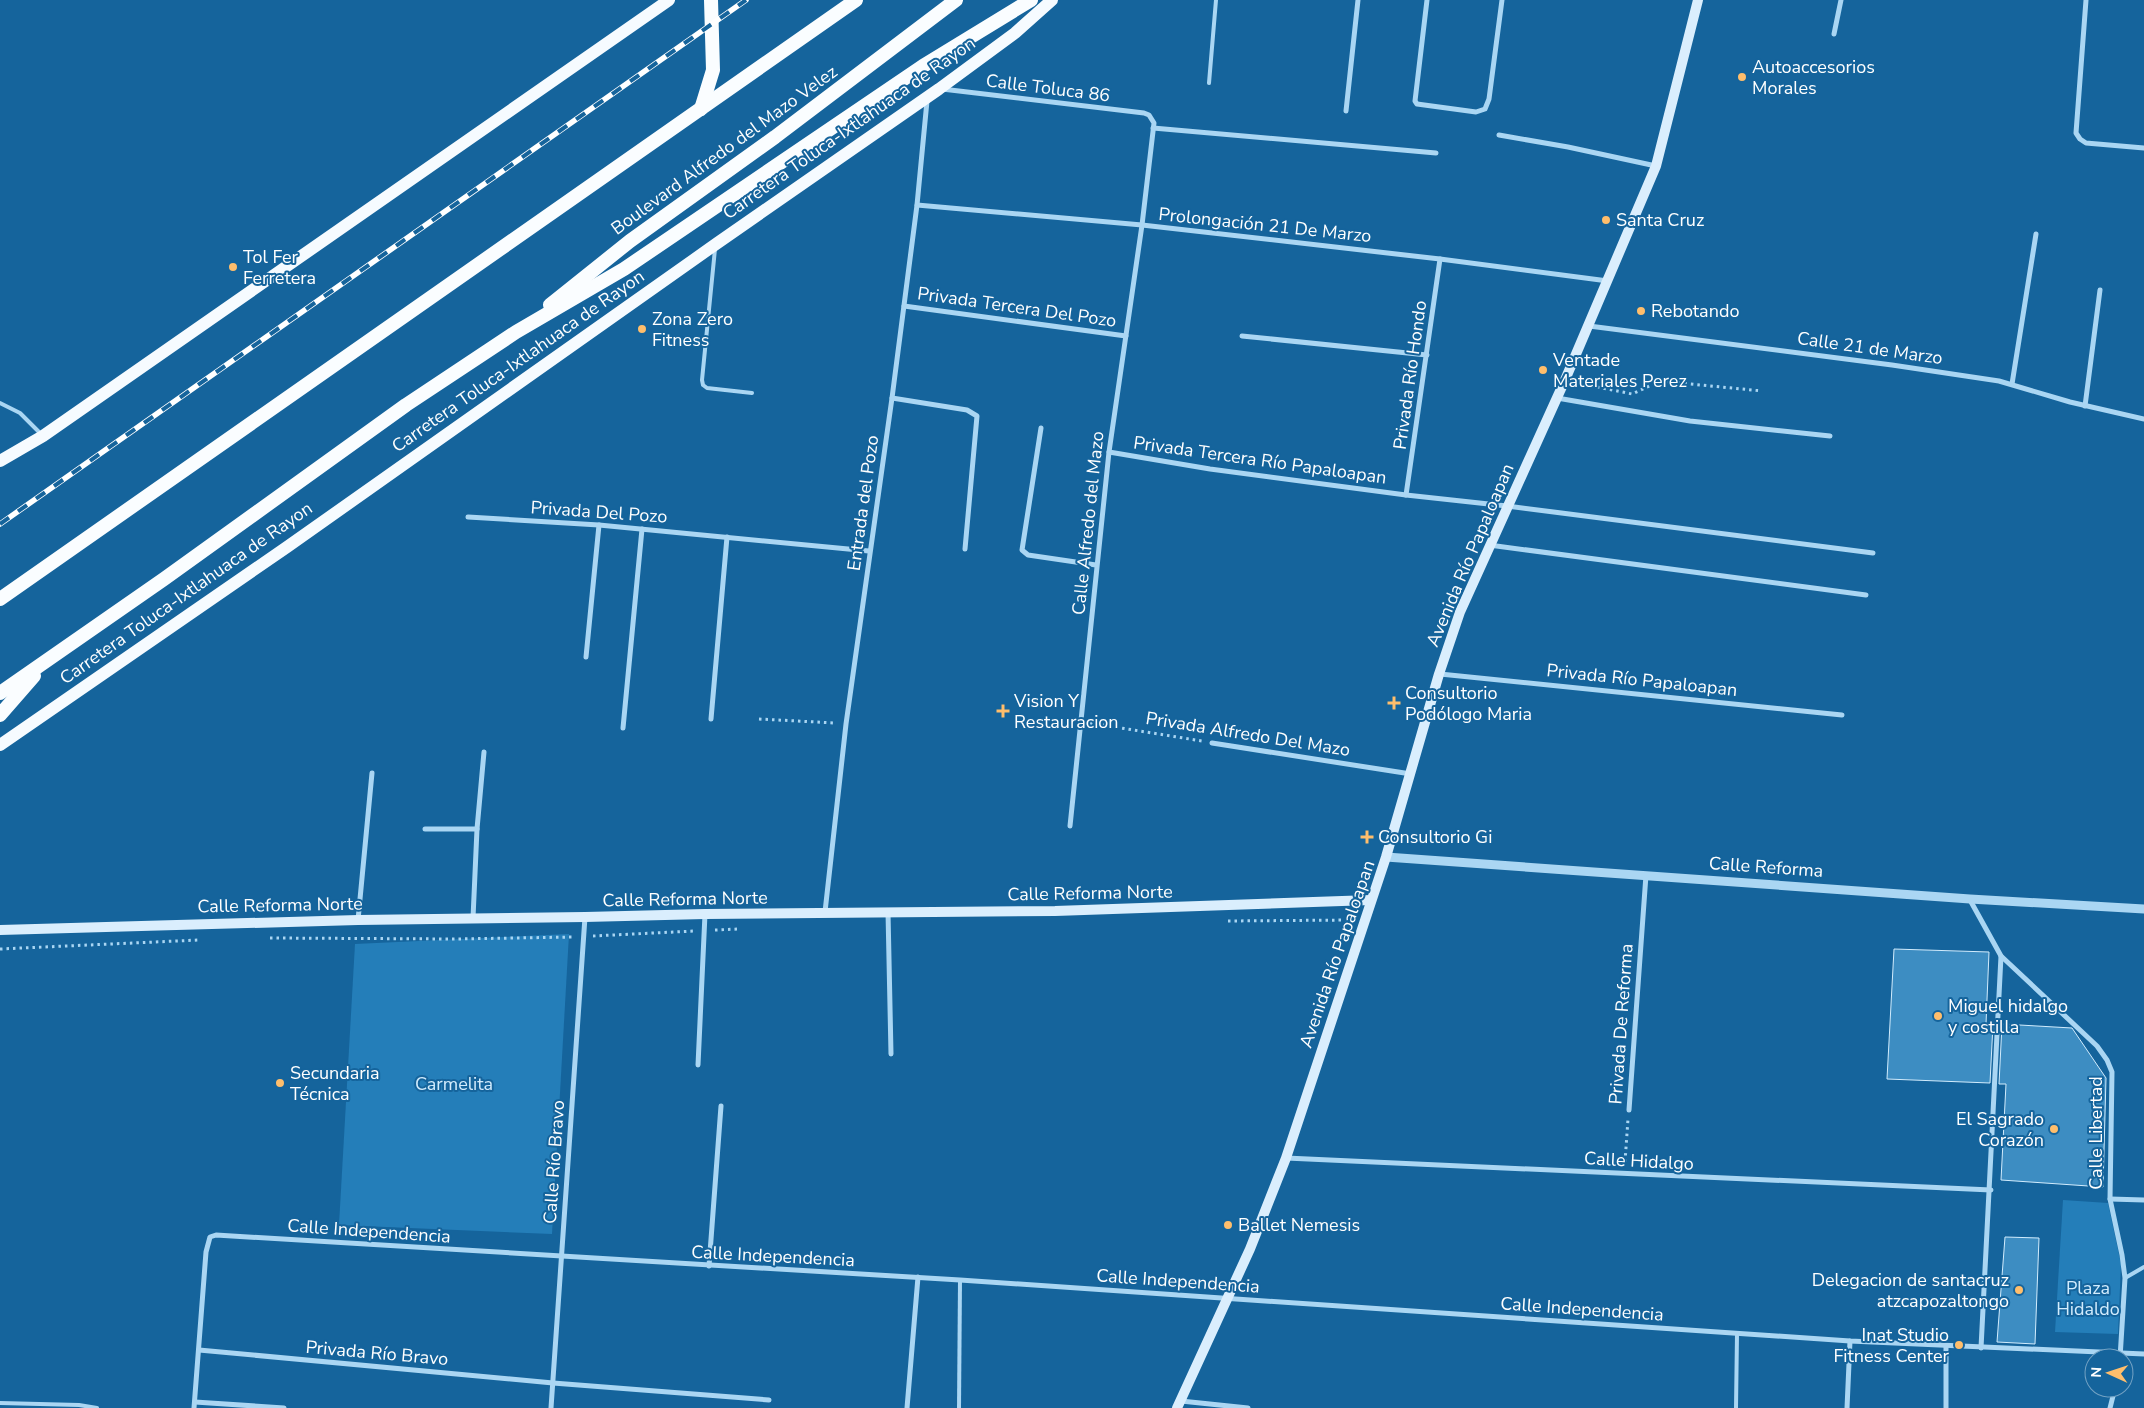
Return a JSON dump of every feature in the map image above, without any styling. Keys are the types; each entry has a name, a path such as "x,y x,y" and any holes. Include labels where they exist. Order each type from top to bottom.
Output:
{"highway":[{"path":"701,109 713,70 711,0"},
{"path":"0,599 856,0"},
{"name":"Boulevard Alfredo del Mazo Velez","path":"516,332 630,241 775,137 956,0"},
{"name":"Carretera Toluca-Ixtlahuaca de Rayon","path":"0,693 172,574 406,405 516,332 624,269 923,66 1031,0"},
{"path":"0,715 50,659"}],"main road":[{"path":"0,461 43,436 668,0"},
{"name":"Carretera Toluca-Ixtlahuaca de Rayon","path":"0,745 287,547 716,244 940,89 1015,33 1052,0"},
{"name":"Avenida Río Papaloapan","path":"1179,1405 1250,1249 1286,1158 1386,857 1439,674 1460,612 1589,326 1656,166 1698,0"},
{"name":"Calle Reforma Norte","path":"0,930 358,920 825,912 1055,911 1371,900"}],"street":[{"path":"1346,111 1358,0"},
{"path":"1426,0 1415,101 1418,104 1476,112 1485,109 1490,99 1502,0"},
{"path":"1834,34 1841,0"},
{"path":"2086,0 2076,133 2080,140 2086,143 2144,148"},
{"name":"Calle Toluca 86","path":"940,89 1144,113 1152,117"},
{"name":"Entrada del Pozo","path":"825,912 846,724 917,205 927,98"},
{"name":"Calle Alfredo del Mazo","path":"1070,826 1109,452 1142,225 1153,128 1152,117"},
{"path":"1153,128 1436,153"},
{"path":"1499,135 1568,147 1656,166"},
{"name":"Prolongación 21 De Marzo","path":"917,205 1142,225 1440,259 1608,281"},
{"path":"2012,384 2036,234"},
{"name":"Privada Río Hondo","path":"1406,495 1440,259"},
{"path":"2085,406 2100,290"},
{"name":"Privada Tercera Del Pozo","path":"904,306 1126,336"},
{"name":"Calle 21 de Marzo","path":"1589,326 1892,364 2012,384 2085,406 2144,419"},
{"path":"1242,336 1427,355"},
{"path":"892,398 966,410 977,416 965,549"},
{"path":"1557,398 1690,421 1830,436"},
{"path":"1040,428 1022,550 1028,556 1096,565"},
{"name":"Privada Tercera Río Papaloapan","path":"1109,452 1406,495 1507,506 1873,553"},
{"name":"Privada Del Pozo","path":"468,517 599,524 869,551"},
{"path":"586,657 599,524"},
{"path":"623,728 642,528"},
{"path":"712,719 727,537"},
{"path":"1489,545 1866,595"},
{"name":"Privada Río Papaloapan","path":"1439,674 1842,715"},
{"name":"Privada Alfredo Del Mazo","path":"1212,743 1410,774"},
{"path":"473,918 477,829 484,752"},
{"path":"358,920 372,773"},
{"path":"425,828 477,829"},
{"name":"Calle Reforma","path":"1386,857 2144,910"},
{"name":"Privada De Reforma","path":"1629,1110 1646,875"},
{"name":"Calle Libertad","path":"1970,899 2001,956 2097,1046 2107,1060 2112,1072 2110,1199 2122,1255 2124,1278 2120,1348"},
{"path":"888,912 891,1054"},
{"path":"698,1065 704,914"},
{"name":"Calle Río Bravo","path":"551,1408 585,917"},
{"path":"1981,1348 2001,956"},
{"path":"709,1266 720,1106"},
{"name":"Calle Hidalgo","path":"1286,1158 1990,1190"},
{"path":"2110,1199 2144,1200"},
{"name":"Calle Independencia","path":"199,1350 206,1252 210,1237 223,1235 709,1266 918,1277 1737,1334 2084,1354"},
{"path":"907,1408 918,1277"},
{"path":"1847,1408 1850,1341"},
{"path":"1946,1346 1946,1408"},
{"path":"199,1350 195,1405 284,1408"},
{"name":"Privada Río Bravo","path":"199,1350 553,1383 770,1400"},
{"path":"1179,1405 1248,1408"}],"lane":[{"path":"1209,83 1216,0"},
{"path":"716,244 702,380 703,386 752,393"},
{"path":"0,403 20,413 43,436"},
{"path":"2124,1278 2144,1267"},
{"path":"960,1280 960,1408"},
{"path":"1736,1408 1737,1334"},
{"path":"0,1403 79,1405 97,1408"}],"path":[{"path":"1565,380 1632,394 1660,381 1762,391"},
{"path":"759,719 846,724"},
{"name":"Privada Alfredo Del Mazo","path":"1082,722 1212,743"},
{"path":"1225,921 1364,920"},
{"path":"265,938 454,940 584,937 742,929"},
{"path":"0,949 202,940"},
{"name":"Privada De Reforma","path":"1624,1174 1629,1110"}],"green space":[{"name":"Carmelita","path":"569,934 552,1234 339,1225 355,944"},
{"name":"Plaza Hidaldo","path":"2063,1200 2108,1203 2121,1264 2118,1334 2055,1332"}],"building":[{"name":"Miguel hidalgo y costilla","path":"1894,949 1989,952 1986,1024 1993,1024 1990,1083 1887,1079"},
{"name":"El Sagrado Corazón","path":"2002,1024 2072,1028 2106,1078 2103,1187 2001,1180 2006,1084 1999,1084"},
{"name":"Delegacion de santacruz atzcapozaltongo","path":"2005,1237 2039,1238 2035,1344 1997,1342"}],"railway":[{"path":"0,524 746,0"}],"place":[{"name":"Autoaccesorios Morales","path":"1742,77"},
{"name":"Santa Cruz","path":"1606,220"},
{"name":"Tol Fer Ferretera","path":"233,267"},
{"name":"Rebotando","path":"1641,311"},
{"name":"Zona Zero Fitness","path":"642,329"},
{"name":"Ventade Materiales Perez","path":"1543,370"},
{"name":"Consultorio Podólogo Maria","path":"1394,703"},
{"name":"Vision Y Restauracion","path":"1003,711"},
{"name":"Consultorio Gi","path":"1367,837"},
{"name":"Miguel hidalgo y costilla","path":"1938,1016"},
{"name":"Secundaria Técnica","path":"280,1083"},
{"name":"El Sagrado Corazón","path":"2054,1129"},
{"name":"Ballet Nemesis","path":"1228,1225"},
{"name":"Delegacion de santacruz atzcapozaltongo","path":"2019,1290"},
{"name":"Inat Studio Fitness Center","path":"1959,1345"}]}
